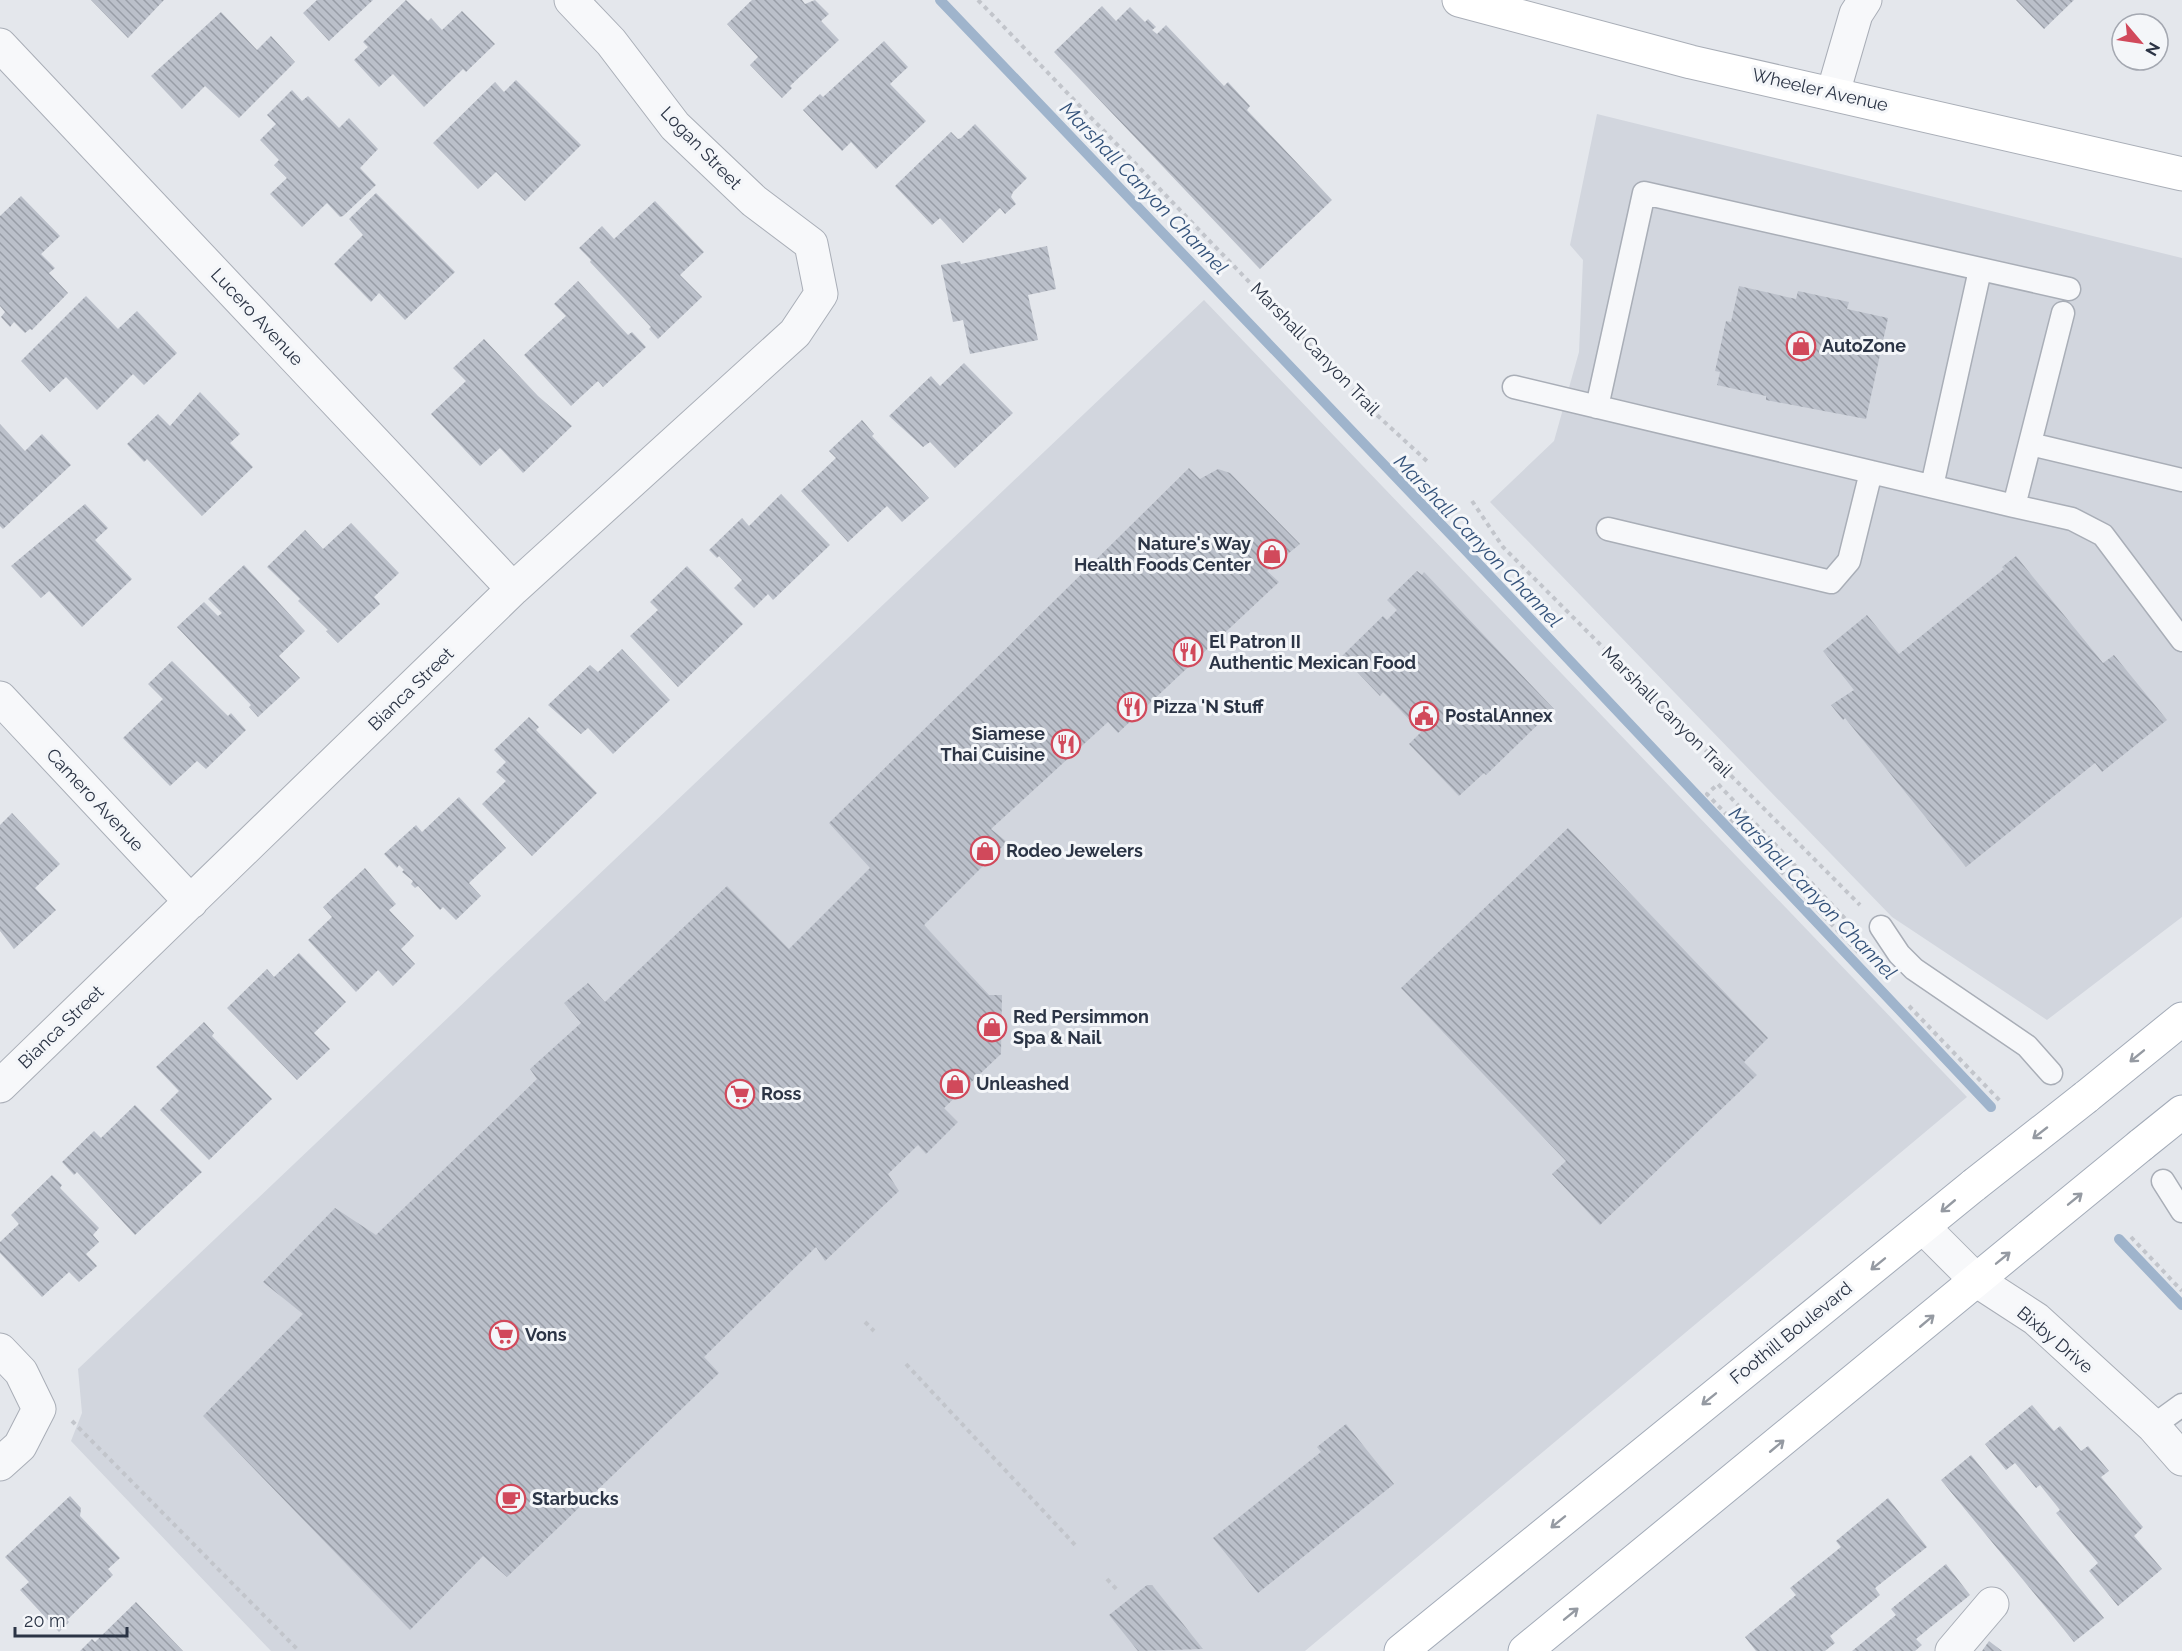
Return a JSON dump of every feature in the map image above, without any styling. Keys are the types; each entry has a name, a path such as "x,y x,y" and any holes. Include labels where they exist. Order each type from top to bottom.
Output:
{"main road":[{"name":"Wheeler Avenue","path":"1459,0 1691,62 2182,174"},
{"name":"Foothill Boulevard","path":"1401,1651 1974,1185 2182,1019"},
{"path":"1525,1651 2141,1145 2180,1117"}],"street":[{"name":"Logan Street","path":"571,0 611,42 675,126 754,201 811,244 821,294"},
{"path":"1833,93 1856,14 1864,0"},
{"name":"Lucero Avenue","path":"0,45 513,589"},
{"name":"Bianca Street","path":"0,1086 513,589 795,333 821,294"},
{"name":"Camero Avenue","path":"0,698 191,902"},
{"name":"Bixby Drive","path":"1923,1227 1976,1280 2036,1319 2154,1426 2182,1459"},
{"path":"0,1350 21,1372 39,1409 20,1446 0,1464"},
{"path":"1952,1651 1992,1604"}],"lane":[{"path":"1597,407 1644,193 2069,289"},
{"path":"1932,486 1980,270"},
{"path":"2014,506 2063,313"},
{"path":"1514,387 2072,519 2103,536 2182,640"},
{"path":"2030,444 2182,480"},
{"path":"1608,529 1831,582 1849,561 1871,472"},
{"path":"1881,927 1899,954 1914,969 2027,1046 2051,1073"},
{"path":"2163,1181 2182,1211"},
{"path":"2154,1426 2182,1405"}],"path":[{"name":"Marshall Canyon Trail","path":"978,0 1378,416 1429,463"},
{"name":"Marshall Canyon Trail","path":"1472,501 1503,547 1881,927 1865,940 1718,784 1707,794 1862,956"},
{"path":"1902,998 2000,1101"},
{"path":"2131,1238 2182,1291"},
{"path":"865,1322 874,1331"},
{"path":"906,1364 1077,1547"},
{"path":"73,1421 299,1651"},
{"path":"1107,1579 1119,1592"}],"shaded area":[{"path":"1597,114 2182,258 2182,917 2047,1020 1892,917 1490,502 1554,441 1579,352 1583,260 1570,245"},
{"path":"1204,300 1967,1097 1305,1651 271,1651 71,1441 82,1413 78,1369"}],"building":[{"path":"91,0 164,0 128,38"},
{"path":"317,0 373,0 329,41 303,13"},
{"path":"406,0 428,21 431,18 442,30 462,11 495,44 466,72 463,69 424,107 393,74 379,87 354,60 368,47 363,42"},
{"path":"752,0 802,0 805,4 815,0 829,14 821,21 839,40 790,86 792,88 782,98 750,65 758,57 727,24"},
{"path":"2016,0 2074,0 2044,29"},
{"path":"1102,6 1116,21 1130,7 1145,22 1148,19 1156,27 1152,30 1157,34 1166,25 1224,86 1228,82 1250,106 1247,110 1332,200 1260,269 1054,52"},
{"path":"221,12 257,50 271,36 295,62 239,118 205,86 182,109 151,76"},
{"path":"884,41 908,67 890,84 926,121 876,169 851,142 842,151 803,110 820,94 823,97"},
{"path":"516,80 581,145 525,201 496,172 478,189 433,143 495,82 504,92"},
{"path":"292,90 302,101 308,96 339,128 349,118 378,149 360,168 376,185 343,216 340,217 327,203 302,227 270,194 287,178 274,165 279,160 260,140 276,124 267,115"},
{"path":"975,124 1027,178 1013,192 1011,197 1016,204 1005,214 1000,208 963,243 940,218 932,225 895,186 951,132 958,139 961,138"},
{"path":"376,193 455,272 405,320 379,293 371,302 334,264 363,235 349,219"},
{"path":"21,196 60,236 41,254 55,268 49,273 68,293 32,330 25,333 14,322 10,327 1,317 5,312 0,306 0,216"},
{"path":"655,201 704,252 680,275 702,297 658,339 649,329 651,327 579,248 602,226 614,239"},
{"path":"1047,246 1056,289 1028,295 1038,340 970,354 963,320 953,322 941,265 960,261 961,264"},
{"path":"578,281 628,335 632,332 646,347 603,387 598,381 571,406 524,355 566,316 554,304"},
{"name":"AutoZone","path":"1739,286 1796,299 1798,291 1849,302 1847,309 1888,318 1866,419 1766,400 1766,396 1717,385 1720,372 1715,371 1726,321 1731,322"},
{"path":"86,296 118,329 137,311 177,353 144,385 133,374 97,410 66,377 50,392 21,361"},
{"path":"484,339 538,396 572,426 523,473 500,448 480,466 431,414 466,381 453,368"},
{"path":"964,363 1013,413 955,468 930,442 923,447 889,416 931,376 940,386"},
{"path":"200,392 240,434 230,443 253,467 202,516 147,459 144,462 127,444 158,414 170,426"},
{"path":"862,420 874,434 872,436 929,498 902,522 887,506 848,542 801,491 836,458 829,451"},
{"path":"0,424 25,451 42,434 71,465 3,529 0,526"},
{"path":"1189,468 1200,479 1218,469 1230,473 1300,544 1267,571 1279,582 1118,733 1108,722 991,829 1007,842 924,925 989,995 1002,995 1001,1054 944,1108 958,1122 926,1154 918,1145 888,1174 899,1191 825,1261 816,1247 704,1357 719,1373 507,1577 483,1556 410,1630 203,1416 303,1314 263,1282 335,1208 376,1235 537,1079 530,1069 581,1023 564,1003 588,983 605,1002 727,886 789,949 870,868 829,823"},
{"path":"781,494 830,545 773,600 768,594 754,608 734,588 742,580 719,556 717,558 709,550 742,518 749,526"},
{"path":"85,504 108,528 95,540 132,579 82,627 49,591 41,598 11,566"},
{"path":"351,523 399,573 374,597 380,604 338,643 298,601 300,599 267,567 305,530 323,549"},
{"path":"2016,556 2103,663 2114,655 2167,720 2102,772 2095,763 1966,867 1845,718 1843,720 1831,705 1854,690 1823,651 1867,615 1899,654 2004,569 2002,567"},
{"path":"244,565 305,631 279,656 300,678 258,717 249,707 251,705 177,627 204,602 218,616 222,613 208,599"},
{"path":"687,566 743,624 678,687 630,636 658,610 650,602"},
{"path":"1417,571 1422,575 1424,572 1554,709 1486,775 1484,773 1459,796 1409,744 1421,732 1383,692 1380,696 1342,656 1383,616 1387,620 1397,610 1387,600"},
{"path":"622,649 670,700 613,754 588,728 581,734 548,705 590,665 598,672"},
{"path":"172,661 228,716 231,713 246,730 206,769 197,761 170,786 123,738 163,699 148,684"},
{"path":"529,717 539,727 536,730 597,793 532,856 482,804 506,781 496,772 506,762 494,750"},
{"path":"459,797 506,848 469,883 481,896 456,920 443,907 440,910 418,886 415,888 411,884 413,881 402,872 404,870 399,865 397,868 384,854 416,825 422,832"},
{"path":"12,813 60,864 35,888 56,910 14,949 0,931 0,825"},
{"path":"1568,828 1768,1038 1744,1062 1757,1075 1600,1225 1552,1174 1566,1161 1401,988"},
{"path":"365,868 396,904 389,910 414,936 401,949 415,964 393,986 378,970 356,992 308,940 332,917 323,907"},
{"path":"299,953 346,1002 314,1033 330,1049 297,1080 227,1008 267,969 274,977"},
{"path":"204,1022 214,1033 212,1036 272,1099 209,1160 160,1110 179,1091 156,1067"},
{"path":"135,1105 202,1172 135,1235 77,1172 74,1175 62,1162 94,1131 101,1138"},
{"path":"52,1175 62,1185 60,1188 99,1228 93,1235 99,1242 86,1254 97,1266 79,1282 69,1272 42,1297 0,1253 0,1242 19,1224 11,1215"},
{"path":"2032,1405 2054,1431 2060,1426 2081,1451 2088,1446 2109,1471 2101,1477 2143,1527 2134,1536 2162,1569 2118,1606 2089,1571 2098,1563 2056,1513 2060,1510 2040,1485 2036,1488 2015,1463 2006,1470 1985,1444"},
{"path":"1346,1424 1394,1484 1258,1593 1213,1538 1321,1452 1317,1447"},
{"path":"1971,1455 2104,1618 2074,1642 1941,1480"},
{"path":"70,1496 81,1508 80,1516 120,1558 108,1569 113,1575 67,1620 69,1622 59,1632 20,1590 29,1582 5,1557"},
{"path":"1888,1498 1927,1547 1875,1588 1880,1595 1830,1636 1835,1643 1825,1651 1756,1651 1745,1637 1796,1595 1790,1588 1841,1547 1836,1541"},
{"path":"1946,1564 1970,1595 1916,1639 1922,1645 1915,1651 1852,1651 1896,1615 1891,1609"},
{"path":"1147,1585 1152,1585 1203,1649 1138,1651 1109,1615"},
{"path":"136,1602 183,1651 80,1651 92,1639 95,1642"},
{"path":"1989,1641 2002,1651 1982,1651"}],"waterway":[{"name":"Marshall Canyon Channel","path":"940,0 1455,539 1991,1107"},
{"name":"Marshall Canyon Channel","path":"2119,1239 2182,1305"}],"place":[{"name":"AutoZone","path":"1801,346"},
{"name":"Nature's Way Health Foods Center","path":"1272,554"},
{"name":"El Patron II Authentic Mexican Food","path":"1188,652"},
{"name":"Pizza 'N Stuff","path":"1132,707"},
{"name":"PostalAnnex","path":"1424,716"},
{"name":"Siamese Thai Cuisine","path":"1066,744"},
{"name":"Rodeo Jewelers","path":"985,851"},
{"name":"Red Persimmon Spa & Nail","path":"992,1027"},
{"name":"Unleashed","path":"955,1084"},
{"name":"Ross","path":"740,1094"},
{"name":"Vons","path":"504,1335"},
{"name":"Starbucks","path":"511,1499"}]}
